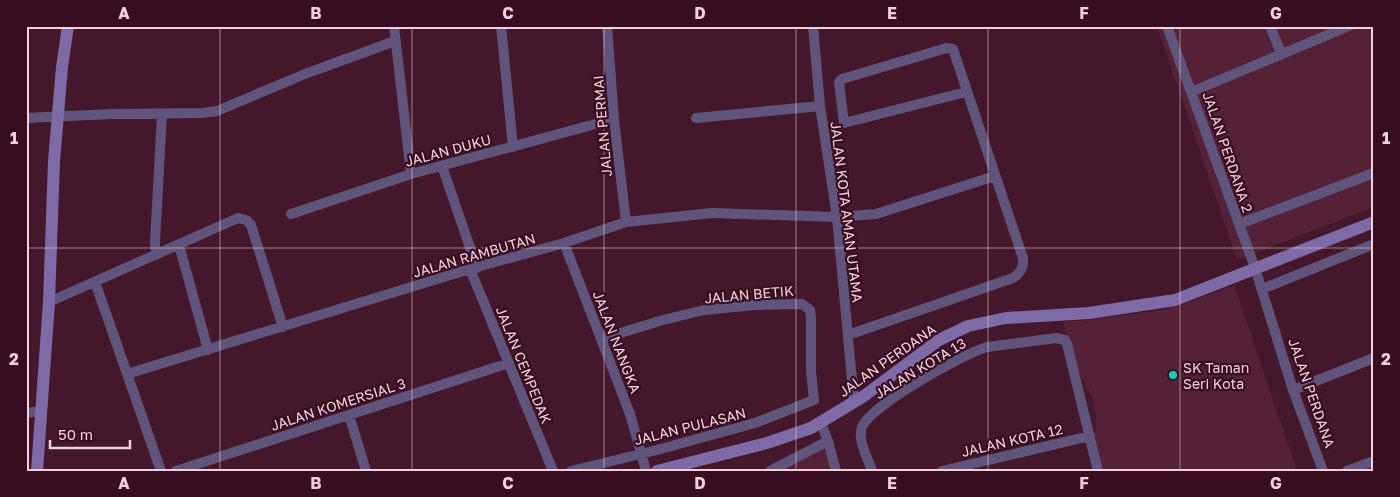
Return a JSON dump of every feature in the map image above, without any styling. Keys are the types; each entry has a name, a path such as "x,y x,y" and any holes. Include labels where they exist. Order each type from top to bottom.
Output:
{"street":[{"path":"37,471 49,302 57,116 68,26"},
{"path":"394,26 411,174"},
{"path":"501,26 513,147"},
{"name":"JALAN PERMAI","path":"607,26 614,119 626,222"},
{"name":"JALAN KOTA AMAN UTAMA","path":"813,26 820,106 837,217 854,402"},
{"path":"1167,26 1191,92"},
{"path":"1270,26 1281,54"},
{"name":"JALAN PERDANA 2","path":"1255,268 1191,92 1349,26"},
{"path":"26,118 218,111 305,74 395,41"},
{"path":"848,334 1013,278 1021,272 1023,258 952,49 946,48 842,79 839,82 844,123 966,92"},
{"path":"696,118 820,106"},
{"path":"155,248 162,114"},
{"name":"JALAN DUKU","path":"291,214 411,174 614,119"},
{"name":"JALAN CEMPEDAK","path":"442,166 474,269 509,363 554,471"},
{"path":"1239,224 1374,173"},
{"name":"JALAN RAMBUTAN","path":"127,374 564,243 626,222 712,213 837,217 884,212 995,176"},
{"path":"49,302 95,282 155,248 179,245 238,218 246,220 251,225 283,327"},
{"name":"JALAN PERDANA","path":"657,471 767,443 797,434 821,423 854,402 939,340 968,326 1006,318 1070,315 1161,303 1198,292 1374,222"},
{"name":"JALAN NANGKA","path":"564,243 630,414 646,471"},
{"path":"1262,289 1374,244"},
{"path":"179,245 208,350"},
{"name":"JALAN PERDANA","path":"1255,268 1293,390 1323,471"},
{"path":"95,282 161,471"},
{"name":"JALAN BETIK","path":"601,339 704,310 755,305 802,304 810,310 811,318 811,372 814,400"},
{"name":"JALAN KOTA 13","path":"872,471 862,441 862,426 870,415 943,368 982,348 1056,338 1064,340 1068,348 1090,436"},
{"path":"1293,390 1374,358"},
{"name":"JALAN KOMERSIAL 3","path":"176,471 509,363"},
{"name":"JALAN PULASAN","path":"571,471 756,424 814,400"},
{"path":"26,413 41,411"},
{"path":"349,414 366,471"},
{"path":"821,423 836,471"},
{"path":"1090,436 1098,471"},
{"name":"JALAN KOTA 12","path":"942,471 1090,436"},
{"path":"770,471 828,441"},
{"path":"1347,471 1374,461"}],"shaded area":[{"path":"1157,26 1374,26 1374,207 1237,260"},
{"name":"SK Taman Seri Kota","path":"1234,285 1297,471 1099,471 1093,399 1075,365 1063,321 1080,321 1162,310"},
{"path":"830,436 840,471 759,471 764,470"}],"place":[{"name":"SK Taman Seri Kota","path":"1173,375"}]}
